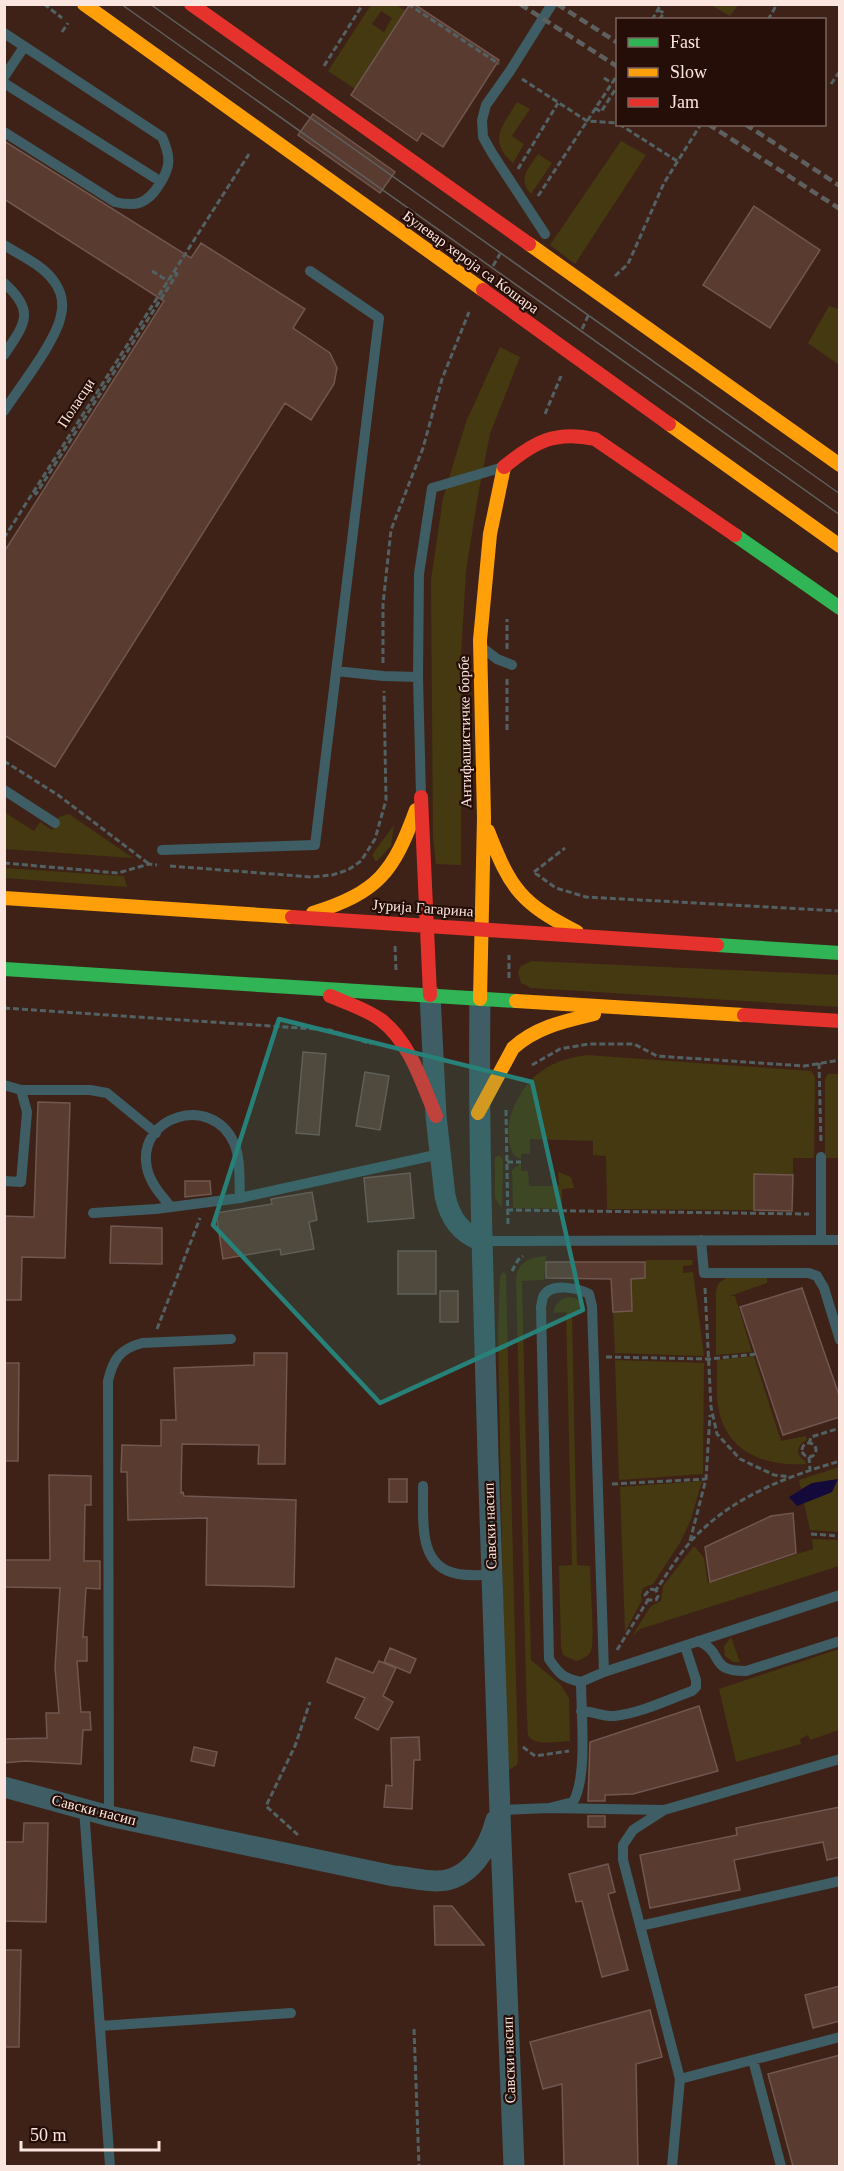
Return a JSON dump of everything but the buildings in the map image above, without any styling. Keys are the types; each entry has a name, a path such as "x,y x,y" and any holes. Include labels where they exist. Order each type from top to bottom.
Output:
{"main road":[{"name":"Булевар хероја са Кошара","path":"84,4 840,546"},
{"path":"191,4 840,465"},
{"path":"504,467 536,443 549,437 579,434 595,439 840,608"},
{"name":"Антифашистичке борбе","path":"480,999 484,818 480,640 485,569 504,467"},
{"path":"301,917 337,906 373,887 405,844 421,797"},
{"path":"421,797 430,995"},
{"path":"484,818 495,850 515,888 536,909 583,936"},
{"name":"Јурија Гагарина","path":"4,898 427,924 840,953"},
{"path":"5,974 312,988 840,1021"},
{"path":"312,988 365,1010 389,1026 412,1062 436,1116"},
{"path":"478,1113 513,1048 519,1042 544,1028 619,1008"}],"street":[{"path":"430,995 436,1116 448,1208 462,1230 482,1241"},
{"name":"Савски насип","path":"480,999 478,1113 499,1810 514,2166"},
{"name":"Савски насип","path":"4,1788 109,1816 394,1876 439,1881 457,1876 470,1868 481,1855 499,1810"}],"lane":[{"path":"545,234 483,137 482,120 486,105 552,4"},
{"path":"4,33 162,137 168,155 166,174 151,197 140,203 127,205 115,202 4,132"},
{"path":"4,77 24,47"},
{"path":"4,83 155,178"},
{"path":"4,245 41,269 53,280 62,296 61,315 54,335 4,411"},
{"path":"162,850 315,845 380,318 309,271"},
{"path":"4,283 18,295 25,312 23,323 4,355"},
{"path":"421,797 418,677 419,574 432,488 504,467"},
{"path":"480,640 485,651 507,665"},
{"path":"480,686 484,675 507,665"},
{"path":"336,671 418,677"},
{"path":"4,790 55,823"},
{"path":"4,1085 21,1090 90,1090 107,1093 156,1133"},
{"path":"4,1181 21,1182 27,1112 21,1090"},
{"path":"171,1207 152,1182 147,1167 147,1151 152,1136 162,1124 175,1117 189,1114 217,1121 235,1144 240,1197"},
{"path":"93,1213 206,1203 440,1154"},
{"path":"821,1157 821,1240"},
{"path":"701,1240 704,1273 810,1273 817,1276 824,1288 840,1340"},
{"path":"482,1241 840,1240"},
{"path":"604,1672 592,1306 589,1294 579,1288 552,1288 544,1295 541,1307 548,1643 549,1659 557,1671 566,1678 581,1682 604,1672 840,1595"},
{"path":"109,1816 108,1381 112,1366 121,1352 130,1346 152,1342 231,1339"},
{"path":"423,1486 425,1546 435,1563 457,1574 492,1575"},
{"path":"698,1641 707,1645 714,1652 724,1669 734,1671 746,1671 840,1641"},
{"path":"581,1711 612,1716 692,1691 696,1687 696,1680 685,1646"},
{"path":"549,1808 573,1802 578,1794 582,1771 581,1682"},
{"path":"672,2166 680,2079 623,1860 623,1845 633,1830 664,1810 840,1759"},
{"path":"499,1810 549,1808 664,1810"},
{"path":"84,1809 110,2166"},
{"path":"640,1926 840,1881"},
{"path":"100,2026 291,2013"},
{"path":"680,2079 840,2037"},
{"path":"753,2060 781,2166"}],"path":[{"path":"324,67 363,4"},
{"path":"653,18 661,4"},
{"path":"769,18 777,4"},
{"path":"658,10 664,13 660,18"},
{"path":"62,32 68,22"},
{"path":"831,84 840,71"},
{"path":"616,77 587,121 616,124"},
{"path":"604,78 612,83"},
{"path":"595,108 601,112 616,88"},
{"path":"511,181 558,102"},
{"path":"621,126 678,161"},
{"path":"611,281 628,264 663,183 700,126"},
{"path":"33,492 36,494 177,274 173,273 249,154"},
{"path":"152,271 168,281"},
{"name":"Поласци","path":"4,538 173,273"},
{"path":"577,337 592,308"},
{"path":"536,443 541,423 562,372"},
{"path":"507,609 507,736"},
{"path":"4,761 58,795 149,864"},
{"path":"534,872 565,848"},
{"path":"4,863 118,873 149,864 312,877 332,875 348,870 361,861"},
{"path":"527,864 556,888 586,897 840,911"},
{"path":"395,922 396,993"},
{"path":"508,1001 509,931"},
{"path":"4,1008 330,1030 372,1044"},
{"path":"529,1066 560,1049 588,1044 634,1044 657,1056 804,1066 840,1060"},
{"path":"819,1063 821,1157"},
{"path":"506,1103 509,1241"},
{"path":"507,1162 521,1162"},
{"path":"152,1342 206,1203"},
{"path":"507,1210 821,1214"},
{"path":"690,1543 706,1479 711,1407 704,1273"},
{"path":"592,1357 710,1359 756,1354"},
{"path":"711,1407 717,1434 740,1459 774,1475 790,1477"},
{"path":"809,1457 802,1451 805,1445 809,1444 811,1437 840,1428"},
{"path":"809,1444 815,1447 816,1451 809,1457"},
{"path":"809,1457 810,1470"},
{"path":"656,1590 690,1543 705,1527 745,1498 790,1477 840,1461"},
{"path":"597,1485 706,1479"},
{"path":"811,1534 840,1536"},
{"path":"648,1600 645,1597 646,1591 650,1588 656,1590"},
{"path":"648,1600 656,1600 658,1596 656,1590"},
{"path":"604,1672 648,1600"},
{"path":"305,1841 266,1806 295,1746 309,1702"},
{"path":"523,1747 535,1756 582,1749"},
{"path":"414,2029 419,2166"}],"highlighted area":[{"path":"279,1019 532,1082 583,1310 380,1403 213,1225"}],"shaded area":[{"path":"371,5 396,5 406,11 355,89 328,71","holes":["381,11 392,18 384,32 372,24"]},
{"path":"711,5 738,5 730,16"},
{"path":"517,102 530,109 512,136 524,144 513,163 505,155 499,140 503,126"},
{"path":"621,141 646,155 575,264 550,245"},
{"path":"538,154 552,163 531,194 524,179"},
{"path":"829,306 839,309 839,365 808,343"},
{"path":"500,347 520,357 490,434 466,571 461,655 461,865 436,864 433,837 431,580 443,498 466,422"},
{"path":"4,812 34,831 40,822 52,830 59,817 69,814 133,858 5,849"},
{"path":"394,825 391,846 376,862 372,855"},
{"path":"4,868 124,876 127,887 5,878"},
{"path":"532,961 839,975 839,1007 531,988 521,983 518,972 521,966"},
{"path":"587,1055 811,1071 815,1077 814,1158 793,1158 793,1175 755,1175 754,1210 607,1209 606,1156 593,1155 593,1141 530,1139 530,1154 521,1154 521,1159 516,1157 509,1140 511,1114 529,1082 552,1065"},
{"path":"828,1074 839,1074 839,1158 825,1158 825,1079"},
{"path":"499,1155 503,1159 502,1209 495,1198 495,1158"},
{"path":"521,1163 521,1171 528,1171 529,1186 559,1186 558,1172 571,1177 574,1188 562,1189 562,1209 513,1208 512,1170"},
{"path":"546,1256 544,1280 522,1281 531,1660 560,1684 569,1698 570,1741 541,1742 531,1739 528,1735 516,1280 519,1269 525,1262"},
{"path":"646,1260 692,1260 693,1265 683,1266 683,1273 693,1272 704,1356 615,1353 613,1312 632,1311 631,1279 645,1278"},
{"path":"503,1272 506,1274 518,1760 517,1765 509,1770 506,1766 498,1330 500,1277"},
{"path":"726,1278 767,1278 767,1283 730,1296 735,1296 752,1352 716,1355 716,1292 718,1284"},
{"path":"570,1297 576,1298 584,1312 572,1312 577,1565 590,1566 592,1623 591,1651 583,1659 576,1661 563,1655 561,1646 559,1566 572,1565 566,1312 553,1313 559,1302"},
{"path":"754,1356 781,1441 806,1436 807,1440 801,1444 798,1453 806,1464 776,1463 749,1453 729,1435 722,1422 717,1400 717,1360"},
{"path":"615,1360 704,1363 703,1474 619,1480"},
{"path":"839,1467 839,1532 810,1530 804,1503 832,1492 812,1483 801,1489 799,1480"},
{"path":"838,1479 832,1492 797,1506 789,1497 812,1483"},
{"path":"702,1481 691,1519 681,1541 653,1584 643,1588 642,1600 625,1632 620,1487"},
{"path":"812,1539 839,1540 839,1566 640,1629 632,1636 651,1606 661,1601 663,1586 693,1547 704,1558 708,1583 813,1549"},
{"path":"731,1637 740,1662 733,1662 725,1656 724,1646"},
{"path":"839,1649 839,1730 810,1740 808,1735 800,1739 801,1744 736,1762 719,1689"}],"tram line":[{"path":"121,4 840,515"},
{"path":"150,4 840,494"}],"railway":[{"path":"520,4 616,66"},
{"path":"557,4 616,42"},
{"path":"711,126 840,209"},
{"path":"748,126 840,186"}],"traffic: fast":[{"path":"735,535 840,608"},
{"path":"717,945 840,953"},
{"path":"4,969 516,1001"}],"traffic: slow":[{"path":"84,4 483,290"},
{"path":"529,244 840,465"},
{"path":"669,424 840,546"},
{"path":"480,999 484,818 480,640 490,534 504,467"},
{"path":"313,913 353,897 380,877 399,850 416,810"},
{"path":"488,831 504,868 520,893 543,912 577,932"},
{"path":"4,898 292,917"},
{"path":"516,1001 744,1015"},
{"path":"478,1113 513,1048 541,1030 594,1014"}],"traffic: jam":[{"path":"191,4 529,244"},
{"path":"483,290 669,424"},
{"path":"504,467 525,451 546,440 568,436 595,439 735,535"},
{"path":"421,797 430,995"},
{"path":"292,917 717,945"},
{"path":"330,996 369,1013 391,1029 414,1064 436,1116"},
{"path":"744,1015 840,1021"}]}
